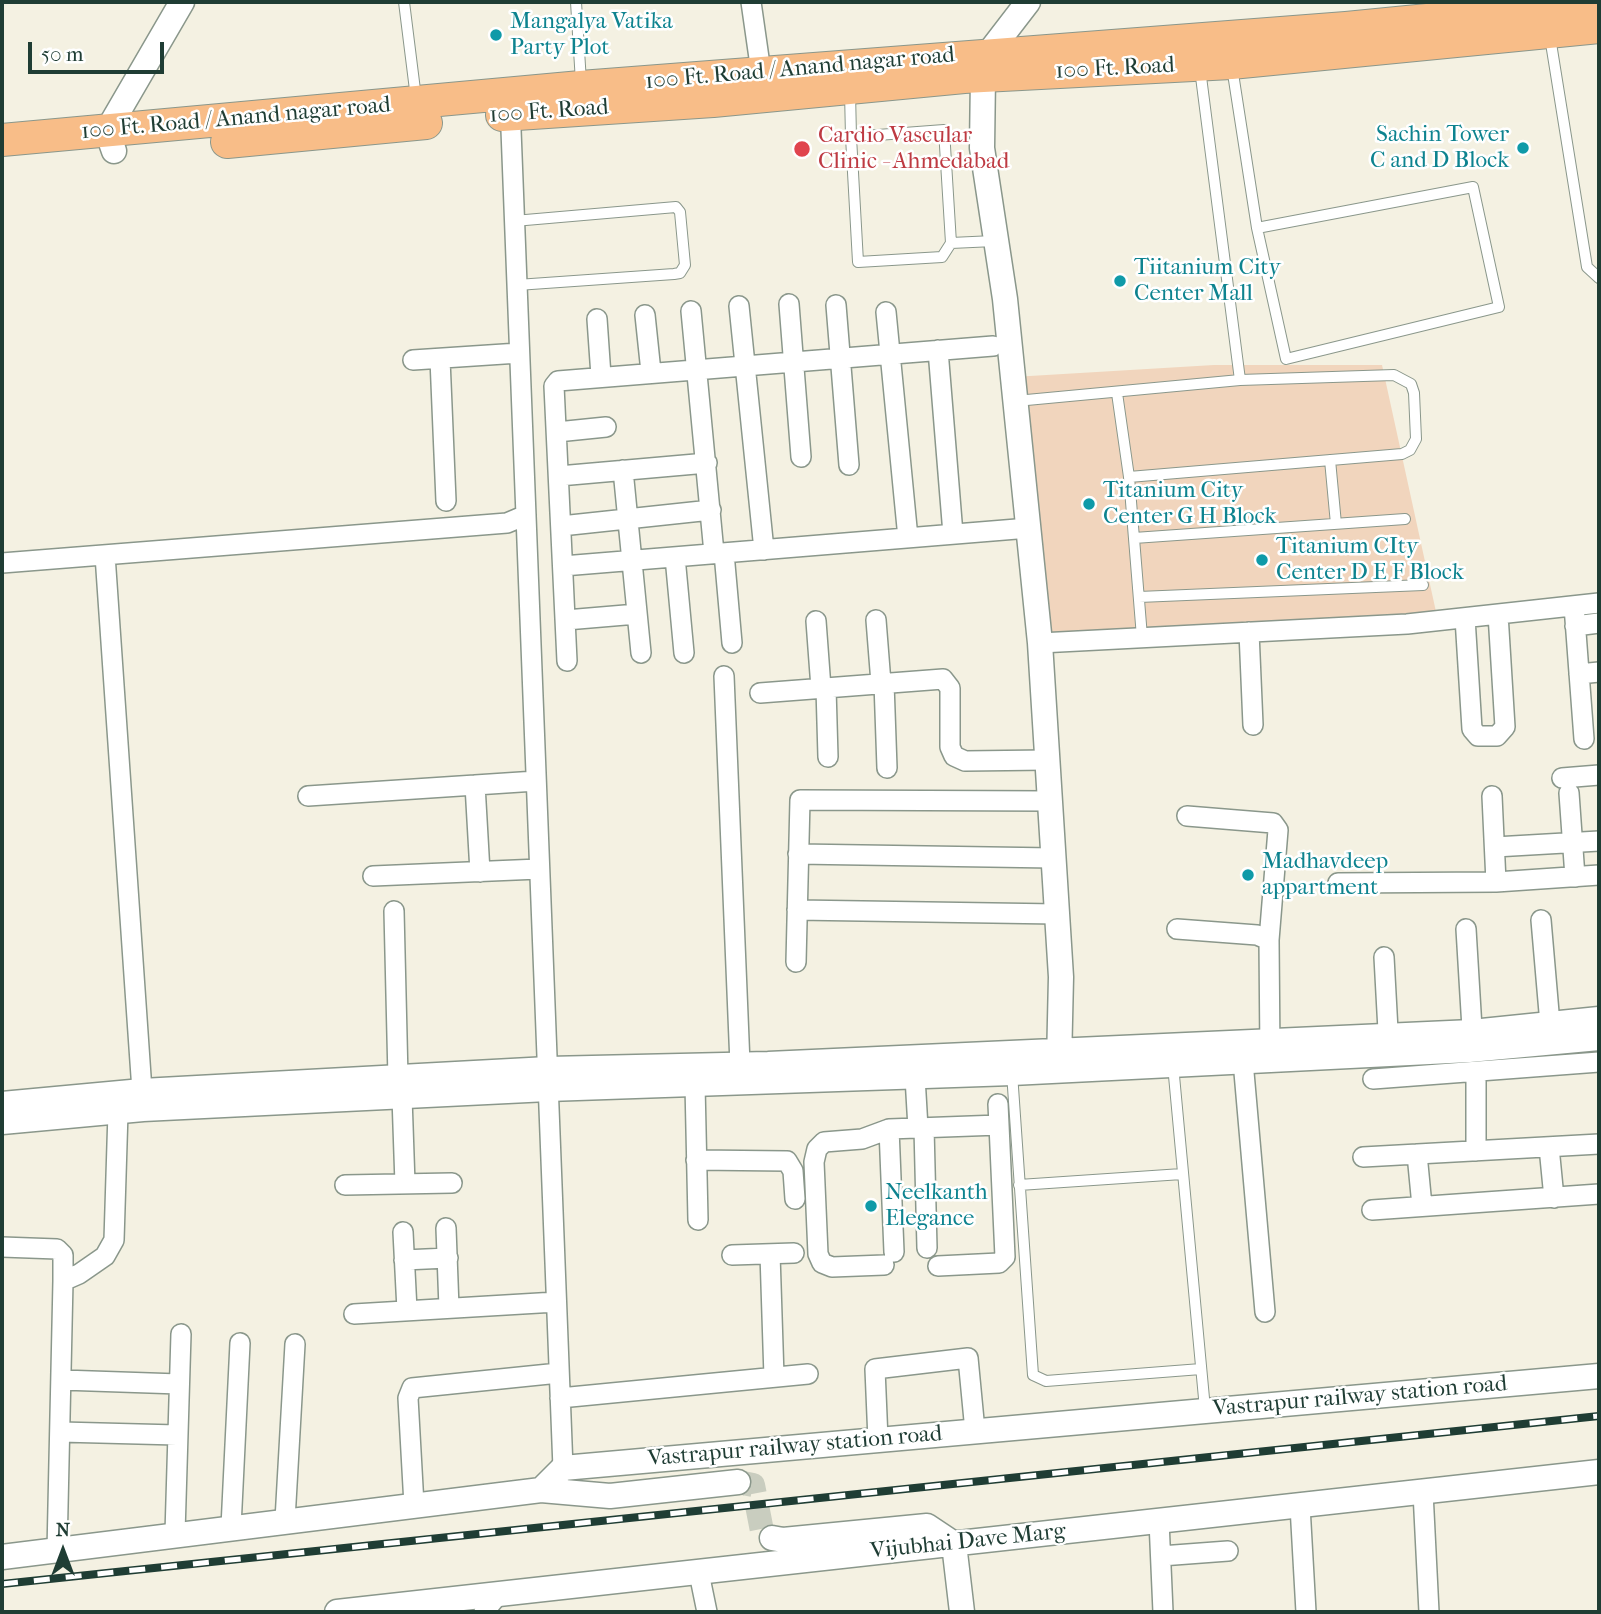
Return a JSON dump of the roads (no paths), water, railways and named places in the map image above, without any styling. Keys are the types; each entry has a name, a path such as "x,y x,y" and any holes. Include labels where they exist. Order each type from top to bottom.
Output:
{"main road":[{"name":"100 Ft. Road / Anand nagar road","path":"2,139 111,141 417,102 510,104 582,87 761,72 985,65 1599,3"},
{"name":"100 Ft. Road","path":"2,161 111,141 510,104 850,88 985,65 1231,63 1599,27"}],"street":[{"path":"111,141 178,10 201,2"},
{"path":"751,2 761,72"},
{"path":"1028,2 985,65 982,148 1016,401 1040,643 1061,977 1059,1060"},
{"path":"510,104 563,1468 541,1490"},
{"path":"789,304 801,457"},
{"path":"836,305 849,465"},
{"path":"739,306 764,550"},
{"path":"691,311 699,368 711,510 732,643"},
{"path":"886,312 908,538"},
{"path":"645,315 651,372"},
{"path":"597,319 601,376"},
{"path":"567,661 554,386 558,381 993,346"},
{"path":"939,350 953,534"},
{"path":"413,360 519,353"},
{"path":"440,359 446,501"},
{"path":"557,432 606,427"},
{"path":"559,477 707,463"},
{"path":"623,470 641,653"},
{"path":"561,526 711,510"},
{"path":"2,563 507,523 526,515"},
{"path":"563,566 1030,528"},
{"path":"105,555 143,1100"},
{"path":"675,557 684,653"},
{"path":"1040,643 1407,624 1599,603"},
{"path":"1574,606 1579,674 1589,728"},
{"path":"566,620 637,614"},
{"path":"1465,618 1472,729 1478,736 1497,736 1505,727 1498,614"},
{"path":"876,620 887,768"},
{"path":"817,621 828,757"},
{"path":"1575,626 1599,623"},
{"path":"1249,632 1252,725"},
{"path":"1579,674 1599,672"},
{"path":"724,676 740,1064"},
{"path":"760,693 938,678 947,681 950,747 958,758 1047,760"},
{"path":"1575,877 1565,786 1599,775"},
{"path":"308,796 536,781"},
{"path":"475,785 480,872"},
{"path":"1492,796 1496,882"},
{"path":"796,962 799,805 804,798 1050,801"},
{"path":"1187,816 1276,825 1269,940 1270,1049"},
{"path":"1495,847 1573,845 1599,841"},
{"path":"798,854 1054,858"},
{"path":"373,876 539,869"},
{"path":"1338,883 1496,882 1599,875"},
{"path":"797,910 1057,914"},
{"path":"394,911 405,1184"},
{"path":"1541,920 1550,1024"},
{"path":"1177,929 1257,936 1269,940"},
{"path":"1466,929 1474,1057 1476,1151"},
{"path":"1384,957 1389,1044"},
{"path":"1474,1057 1550,1024 1599,1019"},
{"path":"1373,1079 1474,1057 1599,1038"},
{"path":"2,1104 310,1093 740,1064 1059,1060 1389,1044 1474,1057 1599,1062"},
{"path":"548,1079 695,1085 1012,1073 1059,1060 1173,1065 1243,1061 1270,1049"},
{"path":"1243,1061 1265,1312"},
{"path":"915,1077 921,1128 927,1248"},
{"path":"695,1085 698,1220"},
{"path":"2,1122 118,1112 143,1100"},
{"path":"938,1266 999,1263 1005,1257 998,1104"},
{"path":"63,1281 79,1275 105,1256 114,1240 118,1112"},
{"path":"889,1129 889,1259 832,1267 822,1263 818,1254 814,1162 817,1149 824,1142 862,1139 889,1129 999,1125"},
{"path":"1363,1157 1599,1144"},
{"path":"1549,1147 1554,1198"},
{"path":"1417,1154 1422,1206"},
{"path":"696,1160 787,1161 793,1171 795,1199"},
{"path":"345,1185 452,1183"},
{"path":"1372,1210 1599,1194"},
{"path":"446,1228 450,1308"},
{"path":"403,1232 407,1310"},
{"path":"2,1247 57,1249 63,1255 57,1551"},
{"path":"732,1255 794,1253"},
{"path":"770,1254 774,1377"},
{"path":"404,1260 447,1258"},
{"path":"354,1314 556,1301"},
{"path":"175,1534 181,1334"},
{"path":"231,1527 240,1343"},
{"path":"285,1520 295,1344"},
{"path":"878,1440 875,1369 968,1358 975,1431"},
{"path":"414,1505 408,1398 412,1388 559,1373"},
{"path":"560,1398 808,1374"},
{"name":"Vastrapur railway station road","path":"563,1468 1599,1376"},
{"path":"62,1380 179,1384"},
{"path":"61,1432 177,1435"},
{"name":"Vijubhai Dave Marg","path":"337,1612 491,1604 699,1573 1599,1472"},
{"path":"2,1557 541,1490 610,1496 738,1482"},
{"path":"1423,1492 1429,1612"},
{"path":"1300,1506 1306,1612"},
{"path":"1159,1521 1163,1612"},
{"path":"772,1538 782,1540 927,1526 954,1544 962,1612"},
{"path":"1161,1556 1228,1551"},
{"path":"699,1573 707,1612"}],"lane":[{"path":"404,2 417,102"},
{"path":"576,2 582,87"},
{"path":"1549,33 1587,267 1599,278"},
{"path":"1231,63 1257,228 1286,359 1499,307 1473,187 1257,228"},
{"path":"1200,65 1240,380"},
{"path":"850,88 851,136 858,262 942,257 951,243 944,130 851,136"},
{"path":"514,221 676,207 680,212 685,265 680,273 674,274 517,285"},
{"path":"951,243 995,241"},
{"path":"1016,401 1240,380 1394,375 1411,384 1414,393 1416,439 1410,450 1402,454 1129,477"},
{"path":"1118,393 1129,477 1142,637"},
{"path":"1331,460 1336,524"},
{"path":"1134,538 1405,519"},
{"path":"1139,597 1423,585"},
{"path":"1173,1065 1205,1410"},
{"path":"1012,1073 1031,1371 1036,1378 1046,1381 1201,1369"},
{"path":"1019,1185 1182,1174"}],"tunnel":[{"path":"738,1482 753,1485 762,1531 772,1538"}],"railway":[{"path":"2,1584 1599,1416"}],"place":[{"name":"Mangalya Vatika Party Plot","path":"496,35"},
{"name":"Sachin Tower C and D Block","path":"1523,148"},
{"name":"Cardio Vascular Clinic - Ahmedabad","path":"802,149"},
{"name":"Tiitanium City Center Mall","path":"1120,281"},
{"name":"Titanium City Center G H Block","path":"1089,504"},
{"name":"Titanium CIty Center D E F Block","path":"1262,560"},
{"name":"Madhavdeep appartment","path":"1248,875"},
{"name":"Neelkanth Elegance","path":"871,1206"}]}
